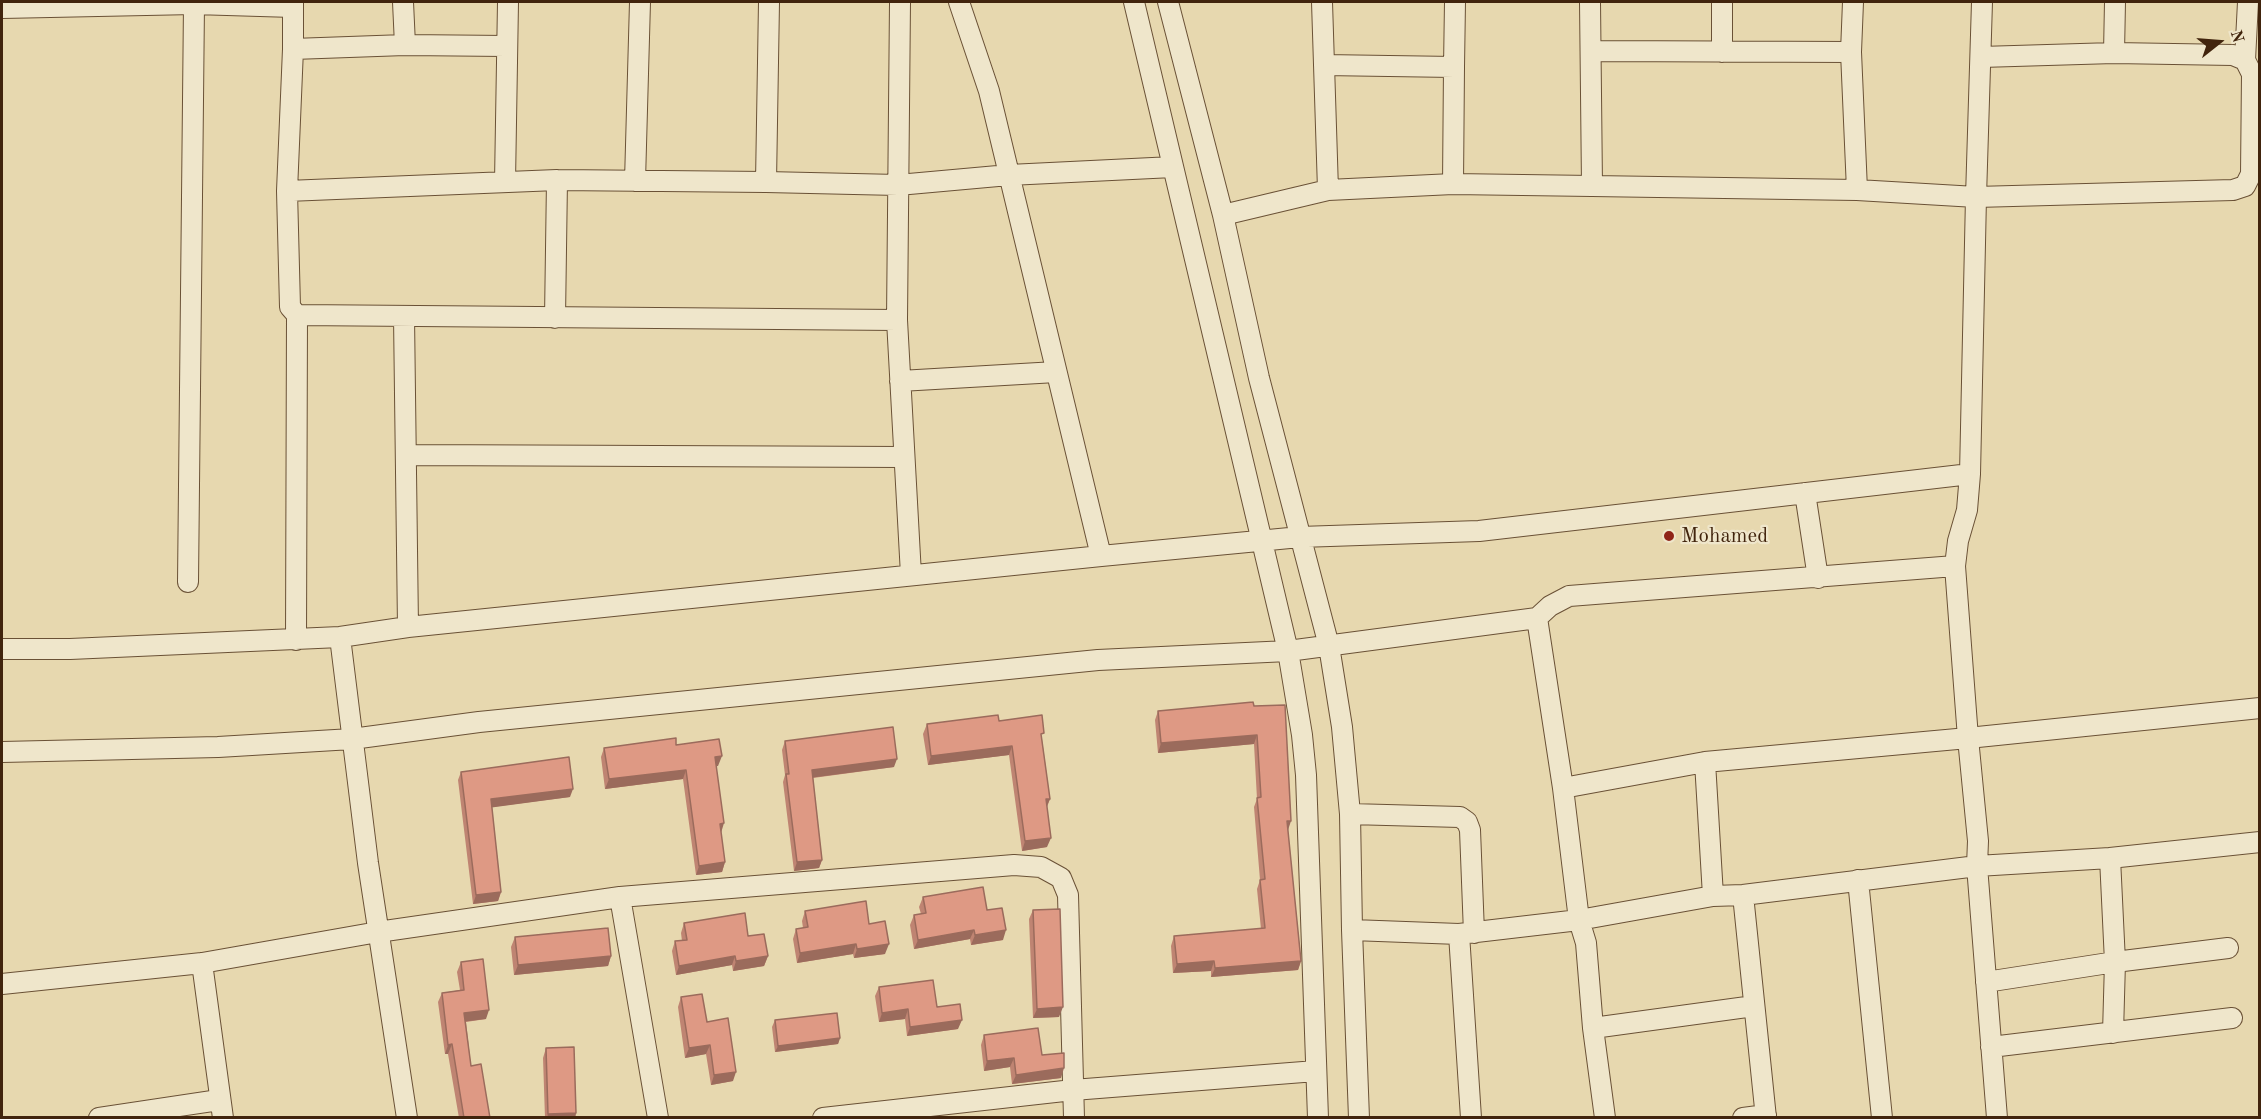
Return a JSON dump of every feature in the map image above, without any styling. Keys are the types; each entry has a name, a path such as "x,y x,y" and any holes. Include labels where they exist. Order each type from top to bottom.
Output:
{"street":[{"path":"403,2 405,45"},
{"path":"506,182 508,2"},
{"path":"635,181 640,2"},
{"path":"766,182 769,2"},
{"path":"900,2 897,320 911,575"},
{"path":"959,2 989,91 1101,556"},
{"path":"1134,2 1263,541 1288,651 1302,735 1306,775 1318,1118"},
{"path":"1168,2 1223,215 1259,378 1329,646 1342,727 1350,814 1359,1118"},
{"path":"1322,2 1328,190"},
{"path":"1453,184 1455,2"},
{"path":"1590,2 1592,186"},
{"path":"1722,2 1722,52"},
{"path":"1853,2 1851,52 1857,189"},
{"path":"1982,2 1970,474 1967,510 1958,541 1955,566 1978,841 1977,866 1997,1118"},
{"path":"2114,52 2115,2"},
{"path":"1223,215 1328,190 1453,184 1857,189 1976,197 2234,190 2246,186 2251,174 2255,118 2252,74 2245,60 2248,2"},
{"path":"188,582 194,4"},
{"path":"2,8 293,4 287,191 290,307 297,315 296,640"},
{"path":"293,49 405,45 506,46"},
{"path":"1592,51 1851,52"},
{"path":"1981,57 2114,52 2233,55 2245,60"},
{"path":"1324,66 1454,67"},
{"path":"287,191 558,180 898,185 1009,175 1173,167"},
{"path":"555,318 558,180"},
{"path":"297,315 897,320"},
{"path":"405,316 408,627"},
{"path":"900,381 1056,372"},
{"path":"407,455 904,457"},
{"path":"2,649 70,649 340,637 408,627 1300,537 1479,531 1970,474"},
{"path":"1805,493 1818,578"},
{"path":"2,752 218,747 352,739 479,722 1086,661 1288,651 1537,618 1550,606 1569,596 1955,566"},
{"path":"1537,618 1563,788 1579,920 1586,943 1593,1028 1605,1118"},
{"path":"340,637 378,932 407,1118"},
{"path":"1563,788 1705,762 2259,708"},
{"path":"1705,762 1713,896"},
{"path":"1350,814 1460,817 1467,822 1470,830 1467,934 1471,1118"},
{"path":"1352,930 1467,934 1579,920 1713,896 1743,895 1977,866 2110,858 2259,842"},
{"path":"2110,858 2115,962 2113,1033"},
{"path":"2,984 202,963 378,932 620,897 1014,864 1041,867 1061,878 1068,895 1074,1118"},
{"path":"1858,880 1882,1118"},
{"path":"1743,895 1766,1116 1743,1118"},
{"path":"620,897 658,1118"},
{"path":"1986,982 2115,962 2228,948"},
{"path":"99,1118 221,1109 202,963"},
{"path":"1593,1028 1754,1005"},
{"path":"1992,1047 2232,1018"},
{"path":"824,1118 1073,1090 1316,1071"}],"building":[{"path":"1253,702 1254,706 1285,705 1291,821 1287,821 1301,961 1215,968 1214,961 1177,964 1174,936 1265,928 1260,880 1265,879 1257,798 1261,797 1257,735 1161,743 1158,711"},
{"path":"998,715 999,721 1042,715 1044,733 1041,734 1050,799 1046,799 1051,838 1025,841 1012,746 931,756 927,724"},
{"path":"893,727 897,759 812,770 822,860 797,862 786,774 789,774 785,741"},
{"path":"676,738 676,745 719,739 722,756 715,757 724,823 720,824 725,862 699,866 686,770 609,779 604,748"},
{"path":"569,757 573,789 491,799 501,892 476,895 461,772"},
{"path":"983,887 987,910 1002,908 1006,930 975,935 974,930 918,940 914,915 926,913 923,897"},
{"path":"866,901 869,924 885,921 889,944 857,949 856,944 800,953 796,929 808,927 805,911"},
{"path":"1060,909 1063,1007 1037,1009 1033,910"},
{"path":"745,913 748,936 764,934 768,956 736,961 735,956 679,966 675,941 687,940 684,923"},
{"path":"608,928 611,956 518,965 515,937"},
{"path":"483,959 489,1010 464,1013 471,1066 481,1064 490,1118 464,1118 452,1044 448,1045 442,993 464,990 461,962"},
{"path":"933,980 937,1007 960,1004 962,1020 910,1027 908,1009 882,1013 879,987"},
{"path":"702,994 707,1022 728,1018 736,1072 714,1075 710,1045 689,1048 681,997"},
{"path":"837,1013 840,1038 778,1046 775,1020"},
{"path":"1038,1028 1042,1055 1064,1053 1064,1068 1016,1075 1014,1058 987,1061 984,1035"},
{"path":"574,1047 576,1113 548,1114 546,1048"}],"place":[{"name":"Mohamed","path":"1669,536"}]}
